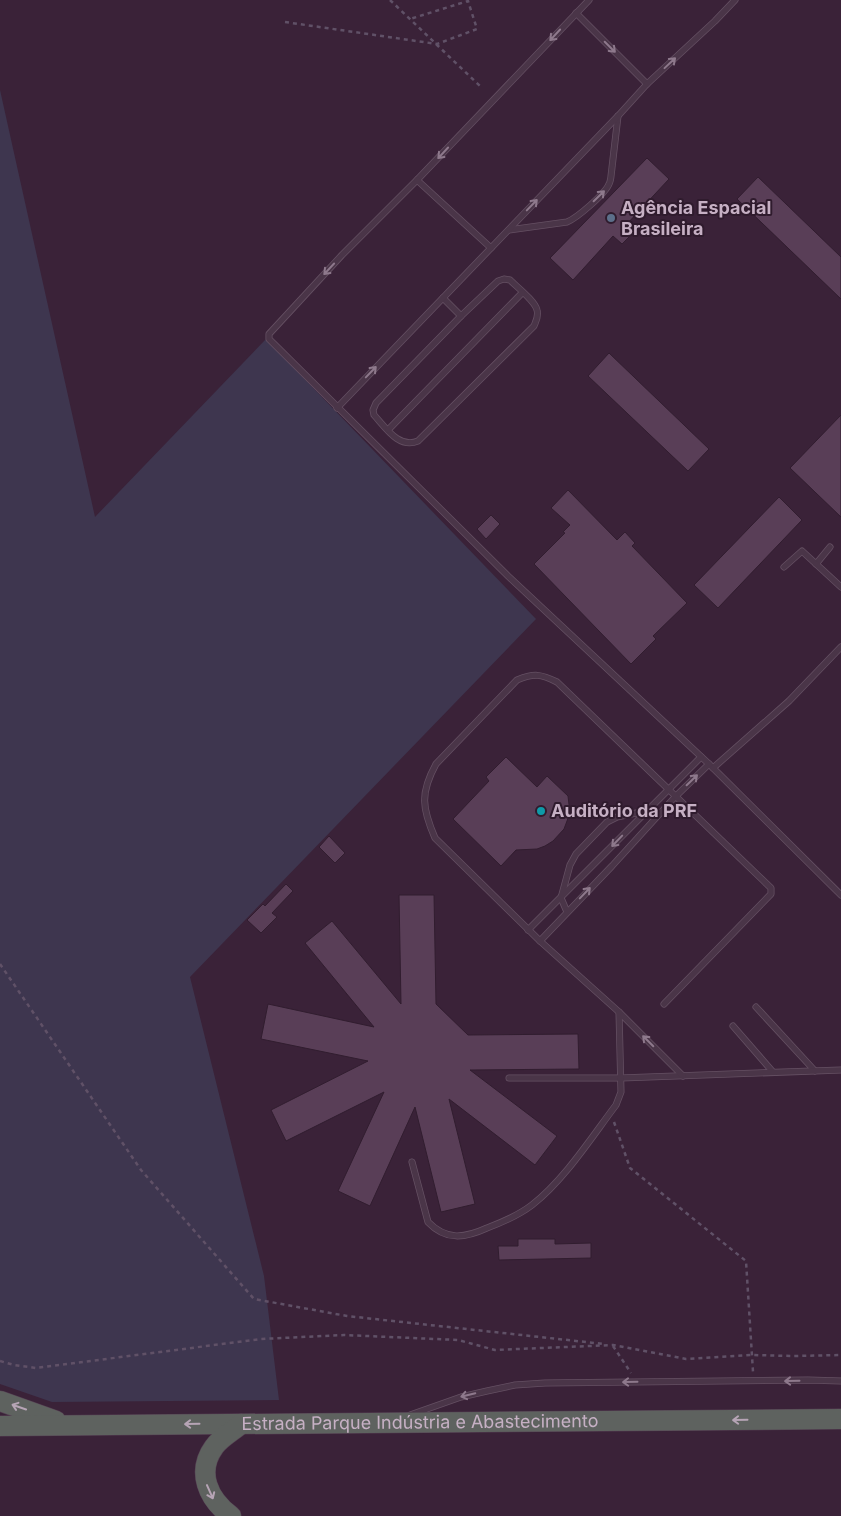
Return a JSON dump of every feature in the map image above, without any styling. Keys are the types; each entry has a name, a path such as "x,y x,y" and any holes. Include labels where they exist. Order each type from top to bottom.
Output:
{"highway":[{"path":"0,1401 70,1426"},
{"name":"Estrada Parque Indústria e Abastecimento","path":"0,1426 841,1419"},
{"path":"230,1516 212,1497 205,1480 206,1461 215,1446 241,1424"}],"lane":[{"path":"589,0 417,180 342,255 269,334 270,341 508,576 711,766 841,895"},
{"path":"338,408 647,84 735,0"},
{"path":"576,13 647,84"},
{"path":"509,230 567,222 574,219 605,191 610,184 618,116"},
{"path":"417,180 491,248"},
{"path":"510,280 522,293 535,306 538,312 538,318 534,326 418,441 412,444 397,439 374,415 373,410 376,404 461,316 498,281 510,280"},
{"path":"388,430 522,293"},
{"path":"443,298 461,316"},
{"path":"816,564 830,547"},
{"path":"784,567 802,551 841,587"},
{"path":"540,941 612,866 675,796 789,701 841,647"},
{"path":"664,1004 751,916 771,894 771,891 768,885 558,682 544,675 529,675 517,680 436,764 427,780 424,798 427,821 435,838 528,930 619,1012 683,1076"},
{"path":"528,930 701,757"},
{"path":"567,912 561,898 570,865 576,854 607,822 618,817 646,810"},
{"path":"756,1007 815,1071"},
{"path":"412,1162 428,1222 434,1228 448,1235 461,1236 479,1231 506,1220 532,1205 564,1174 616,1105 621,1092 619,1012"},
{"path":"733,1026 773,1072"},
{"path":"509,1078 621,1078 841,1070"},
{"path":"386,1423 461,1397 515,1386 545,1383 841,1381"}],"path":[{"path":"390,0 481,86"},
{"path":"284,22 437,44 477,29 468,1 410,19"},
{"path":"0,964 141,1170 254,1299 347,1316 613,1345 686,1359 752,1354 794,1356 841,1355"},
{"path":"611,1111 630,1168 746,1261 754,1381"},
{"path":"0,1361 36,1368 260,1339 344,1335 458,1340 495,1350 613,1345"},
{"path":"613,1345 638,1382"}],"shaded area":[{"path":"0,90 95,517 266,339 536,619 190,977 264,1276 279,1400 52,1402 0,1384"}],"building":[{"name":"Agência Espacial Brasileira","path":"647,158 669,179 626,225 633,233 622,244 613,236 573,280 550,258"},
{"path":"758,177 841,257 841,299 737,199"},
{"path":"609,353 709,449 688,471 588,376"},
{"path":"841,415 841,517 790,468"},
{"path":"568,490 617,540 625,532 635,543 632,546 687,603 653,636 656,639 631,664 534,564 565,533 563,532 570,525 551,508"},
{"path":"779,497 802,520 718,608 694,585"},
{"path":"491,515 500,524 486,539 477,529"},
{"name":"Auditório da PRF","path":"506,757 537,787 547,776 568,796 570,813 564,829 553,841 537,849 516,850 501,866 453,819 489,781 486,777"},
{"path":"329,836 345,853 335,863 319,847"},
{"path":"286,884 293,891 272,913 277,917 261,933 247,920 263,904 265,906"},
{"path":"399,895 434,895 436,1004 468,1035 578,1034 579,1069 470,1070 557,1136 535,1165 449,1099 475,1204 441,1212 415,1107 370,1206 338,1191 384,1092 286,1141 271,1110 368,1061 261,1039 268,1004 374,1027 305,943 332,921 401,1004"},
{"path":"518,1239 555,1239 555,1244 591,1243 591,1258 499,1260 498,1246 518,1246"}],"place":[{"name":"Agência Espacial Brasileira","path":"611,218"},
{"name":"Auditório da PRF","path":"541,811"}]}
